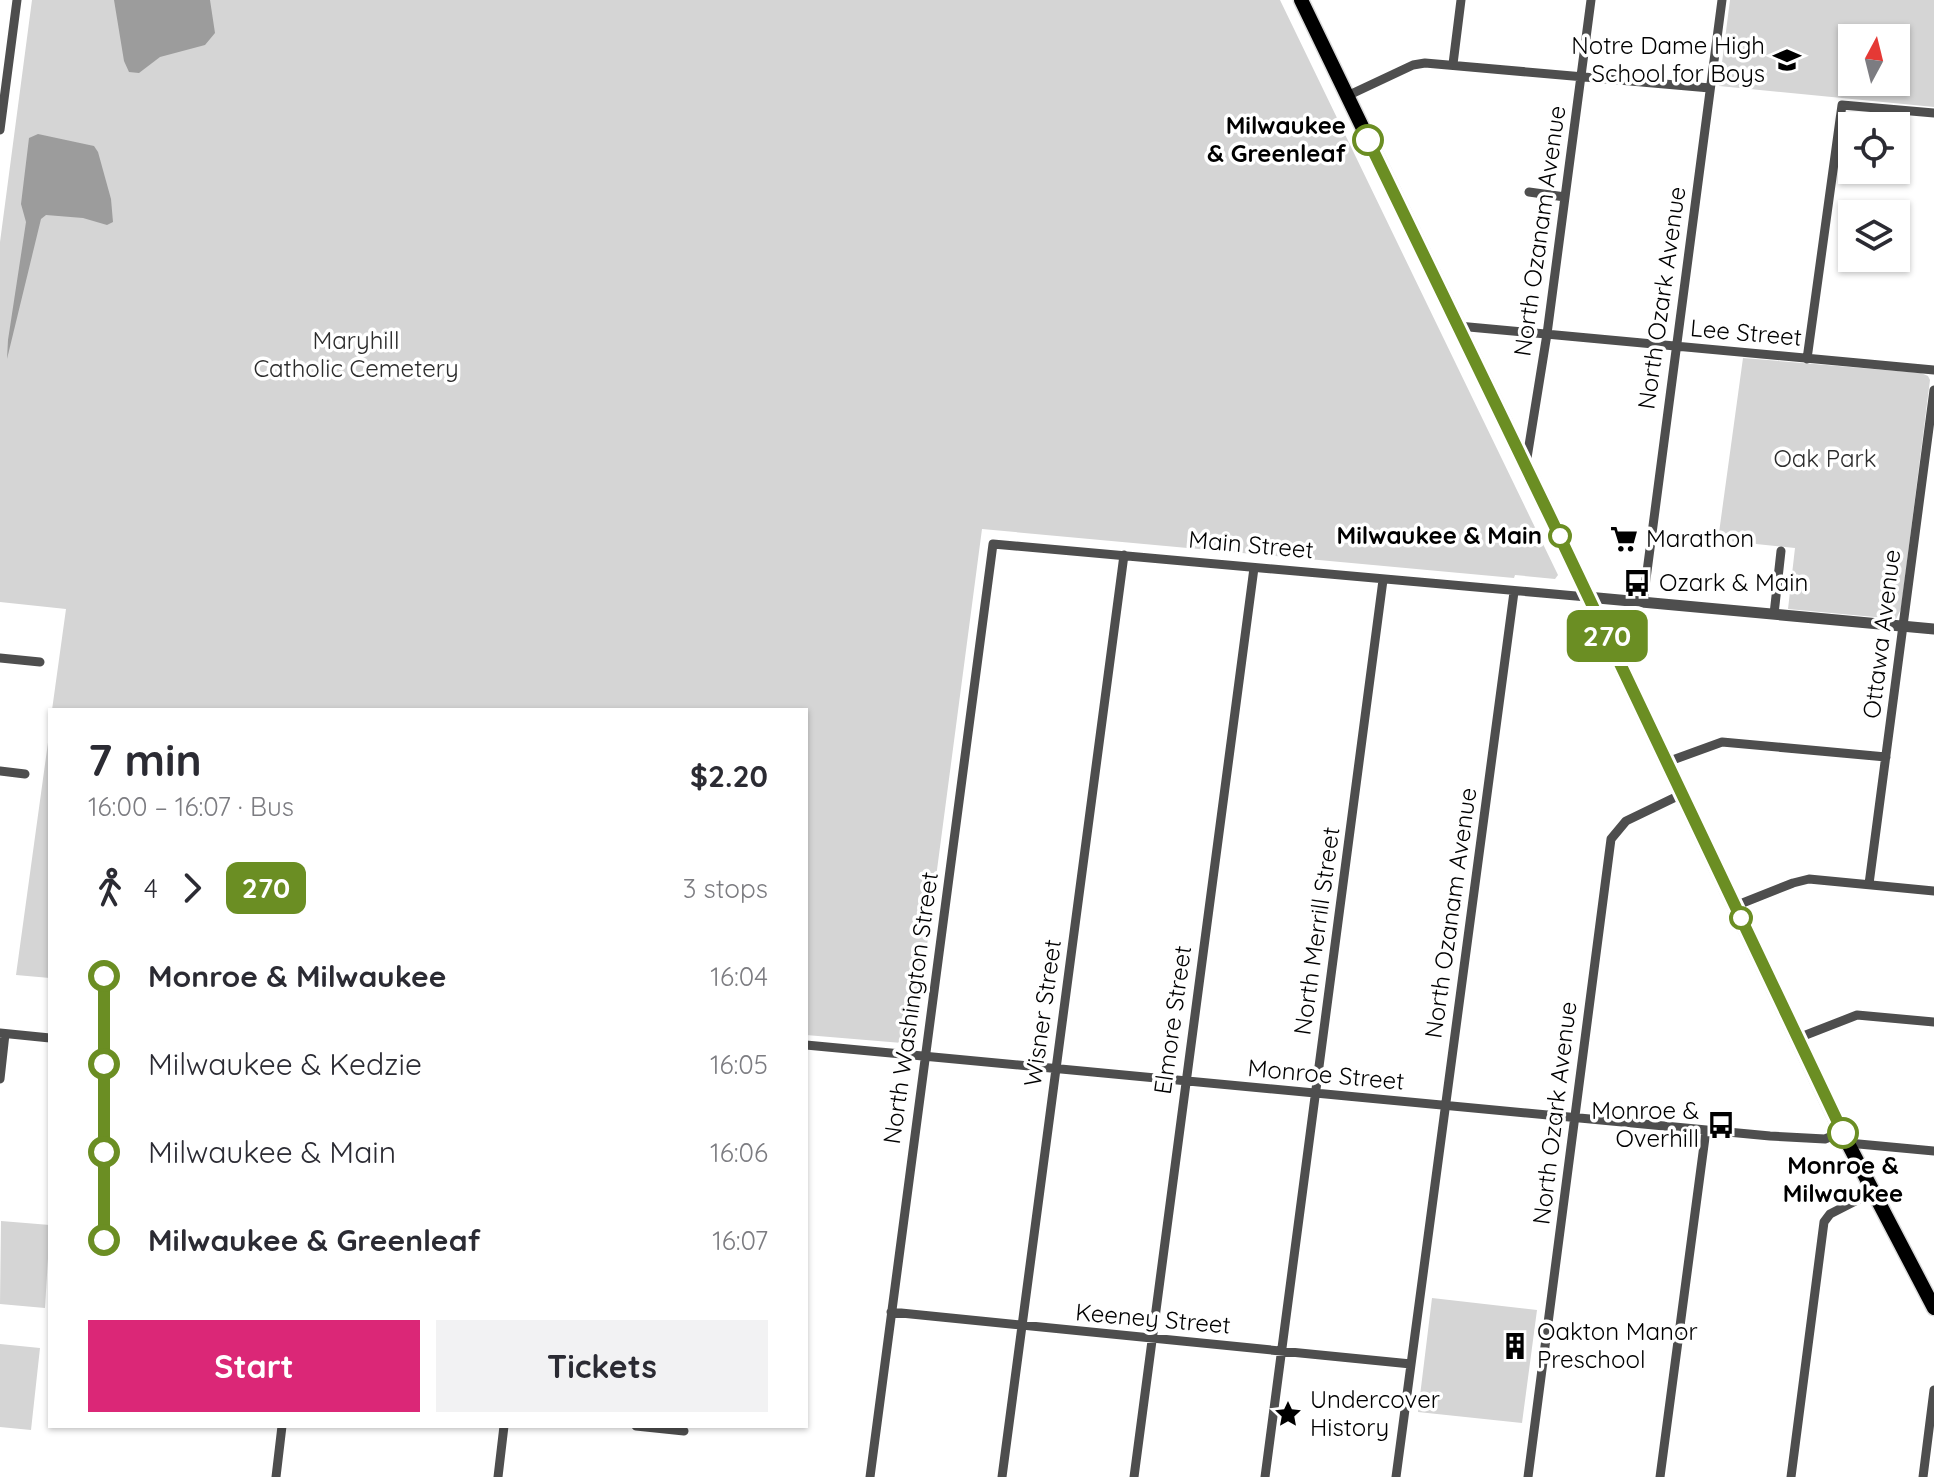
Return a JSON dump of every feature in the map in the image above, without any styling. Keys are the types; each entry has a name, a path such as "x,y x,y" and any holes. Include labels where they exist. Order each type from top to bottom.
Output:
{"main road":[{"path":"1301,0 1845,1137 1934,1308"}],"street":[{"path":"0,130 17,0"},
{"path":"1453,64 1461,0"},
{"name":"North Ozanam Avenue","path":"1526,466 1547,334 1591,0"},
{"name":"North Ozark Avenue","path":"1643,602 1722,0"},
{"path":"1347,96 1413,65 1453,64 1710,88"},
{"path":"1807,359 1842,105 1934,113"},
{"path":"1529,192 1565,197"},
{"name":"Lee Street","path":"1458,326 1934,370"},
{"name":"Ottawa Avenue","path":"1869,884 1934,390"},
{"name":"Main Street","path":"993,544 1934,629"},
{"name":"North Washington Street","path":"870,1477 993,544"},
{"path":"1774,614 1781,551"},
{"name":"Wisner Street","path":"1002,1477 1124,555"},
{"name":"Elmore Street","path":"1134,1477 1254,568"},
{"name":"North Merrill Street","path":"1265,1477 1383,580"},
{"name":"North Ozanam Avenue","path":"1396,1477 1514,592"},
{"path":"0,658 40,662"},
{"path":"1667,762 1722,742 1886,757"},
{"path":"0,771 25,774"},
{"name":"North Ozark Avenue","path":"1528,1477 1611,839 1626,821 1682,794"},
{"path":"1735,906 1800,880 1934,891"},
{"path":"1798,1038 1857,1015 1934,1022"},
{"path":"0,1079 2,1033 48,1038"},
{"name":"Monroe Street","path":"808,1045 1706,1130 1825,1139 1845,1137 1934,1151"},
{"path":"1660,1477 1706,1130"},
{"path":"1791,1477 1824,1222 1830,1214 1873,1192"},
{"name":"Keeney Street","path":"891,1312 1411,1364"},
{"path":"1923,1477 1934,1390"},
{"path":"276,1477 282,1428"},
{"path":"498,1477 503,1428"},
{"path":"655,1428 684,1431"}],"green space":[{"name":"Maryhill Catholic Cemetery","path":"32,0 1280,0 1558,575 1555,579 1515,575 1514,578 982,529 914,1044 808,1035 808,708 52,708 66,609 0,602 0,242"},
{"name":"Notre Dame High School for Boys","path":"1730,0 1934,0 1934,107 1719,86"},
{"name":"Oak Park","path":"1743,358 1928,376 1930,380 1901,609 1896,619 1788,609 1795,548 1718,540"},
{"path":"48,743 48,978 16,975"},
{"path":"1,1221 48,1225 45,1308 0,1304"},
{"path":"1432,1298 1537,1310 1522,1423 1418,1412"},
{"path":"0,1344 40,1348 31,1430 0,1427"}],"shaded area":[{"path":"114,0 210,0 215,33 205,45 160,57 139,73 129,72 124,61"},
{"path":"38,134 94,146 111,199 113,222 107,225 83,218 46,215 41,219 7,359 26,222 21,204 29,138"}],"bus line":[{"name":"270","path":"1368,140 1843,1133"}],"place":[{"name":"Notre Dame High School for Boys","path":"1787,60"},
{"name":"Milwaukee & Greenleaf","path":"1368,140"},
{"name":"Milwaukee & Main","path":"1560,536"},
{"name":"Marathon","path":"1624,539"},
{"name":"Ozark & Main","path":"1637,583"},
{"name":"Monroe & Overhill","path":"1721,1125"},
{"name":"Monroe & Milwaukee","path":"1843,1133"},
{"name":"Oakton Manor Preschool","path":"1515,1346"},
{"name":"Undercover History","path":"1288,1414"}]}
